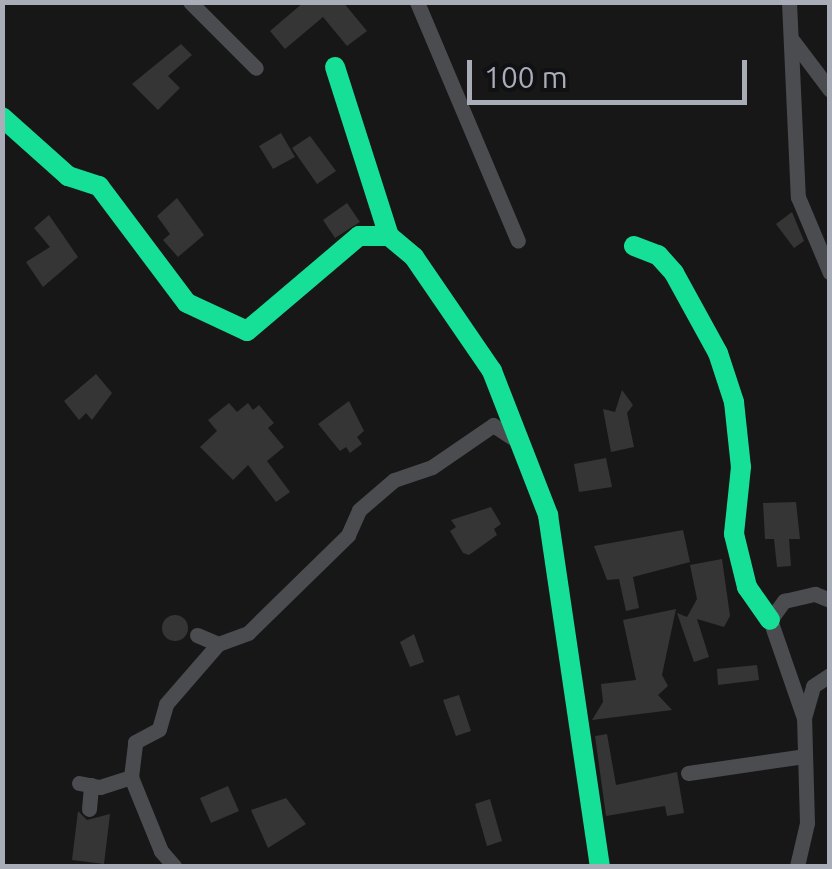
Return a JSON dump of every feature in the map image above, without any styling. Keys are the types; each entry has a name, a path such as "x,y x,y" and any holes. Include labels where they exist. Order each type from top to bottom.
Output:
{"street":[{"path":"190,2 256,68"},
{"path":"417,2 518,242"},
{"path":"789,2 798,198 830,272"},
{"path":"791,36 830,90"},
{"path":"336,67 389,236 414,256 492,372 548,515 600,866"},
{"path":"2,117 68,176 99,186 186,303 247,331 359,236 389,236"},
{"path":"634,246 658,255 674,273 718,354 734,402 742,467 734,534 747,588 770,620 804,718"},
{"path":"174,866 161,851 131,778 135,742 159,729 166,704 218,644 248,633 348,535 358,510 394,480 432,467 493,425 521,443"},
{"path":"770,620 784,601 816,594 830,600"},
{"path":"197,635 218,644"},
{"path":"798,866 807,823 804,718 813,686 830,675"},
{"path":"688,773 804,756"},
{"path":"89,809 85,784 131,778"}],"building":[{"path":"304,2 343,2 367,31 347,46 323,17 285,49 270,31"},
{"path":"181,44 192,55 168,76 180,88 158,110 132,84"},
{"path":"281,133 295,157 273,169 259,146"},
{"path":"310,136 336,171 317,184 292,148"},
{"path":"177,198 204,235 178,257 163,240 170,234 157,216"},
{"path":"347,203 360,222 335,238 323,220"},
{"path":"792,212 804,241 794,248 776,224"},
{"path":"49,215 78,257 43,287 26,262 50,247 34,228"},
{"path":"96,374 112,393 92,420 86,413 79,420 64,401"},
{"path":"622,390 633,405 627,413 634,447 611,452 603,409 615,412"},
{"path":"349,401 364,431 357,437 362,444 350,453 346,447 340,451 318,424"},
{"path":"229,403 237,412 248,403 253,410 259,405 274,423 268,428 284,447 267,461 290,492 276,502 248,465 233,480 200,447 217,431 208,420"},
{"path":"606,458 612,487 579,492 574,464"},
{"path":"796,502 800,539 789,539 791,566 777,567 774,539 765,539 763,503"},
{"path":"491,507 501,524 494,529 497,535 469,555 463,553 450,531 456,527 451,520"},
{"path":"683,530 690,562 633,577 639,608 626,611 619,579 607,580 594,546"},
{"path":"722,559 730,616 724,627 697,619 709,657 694,662 677,613 687,617 697,599 690,565"},
{"path":"676,609 662,675 668,686 658,695 672,710 592,720 603,702 601,684 636,680 623,620"},
{"path":"175,615 184,619 188,628 184,637 175,641 166,637 162,628 166,619"},
{"path":"414,634 424,662 410,667 400,642"},
{"path":"757,665 759,680 718,685 717,669"},
{"path":"459,695 471,731 456,736 443,700"},
{"path":"607,734 616,785 677,772 684,813 667,816 665,806 606,816 595,736"},
{"path":"228,786 239,811 211,823 200,798"},
{"path":"286,798 306,824 268,848 251,810"},
{"path":"490,799 502,841 487,846 475,804"},
{"path":"78,811 87,820 110,814 104,864 72,860"}],"traffic: fast":[{"path":"335,67 389,236 414,257 492,371 548,515 600,866"},
{"path":"2,117 68,176 99,186 187,303 247,331 359,236 389,236"},
{"path":"634,246 658,255 674,273 718,353 734,402 741,467 734,534 747,587 770,620"}]}
